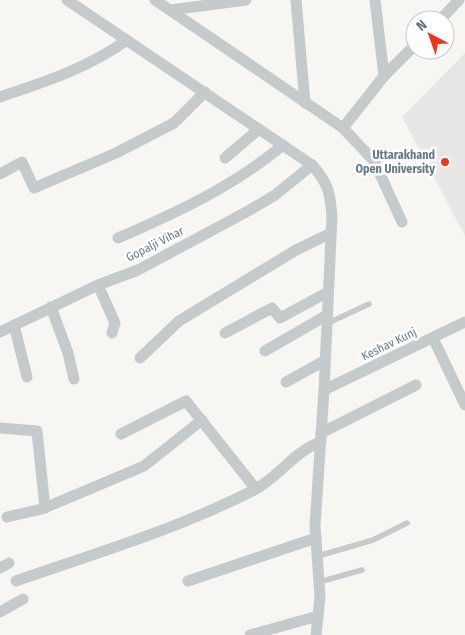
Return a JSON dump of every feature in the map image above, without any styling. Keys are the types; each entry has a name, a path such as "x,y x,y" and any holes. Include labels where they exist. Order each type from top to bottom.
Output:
{"street":[{"path":"67,0 312,164 323,178 330,192 328,292 316,538 319,582 316,635"},
{"path":"155,0 344,128 374,161 402,222"},
{"path":"170,10 246,0"},
{"path":"296,0 305,103"},
{"path":"375,0 384,76"},
{"path":"450,10 459,0"},
{"path":"0,97 70,73 98,59 127,40"},
{"path":"344,128 384,76 405,55"},
{"path":"0,174 22,162 34,188 116,153 174,123 205,92"},
{"path":"226,158 259,129"},
{"path":"118,238 177,212 258,166 283,145"},
{"name":"Gopalji Vihar","path":"0,332 98,285 138,270 250,210 275,195 312,164"},
{"path":"140,358 179,321 296,250 330,234"},
{"path":"98,285 115,323 112,333"},
{"path":"224,333 272,308 280,318 328,292"},
{"path":"52,307 68,353 74,379"},
{"path":"265,351 326,319"},
{"name":"Keshav Kunj","path":"324,390 465,322"},
{"path":"14,325 27,377"},
{"path":"433,338 465,405"},
{"path":"286,382 324,361"},
{"path":"16,581 190,520 256,489 321,438 416,385"},
{"path":"121,434 186,401 256,489"},
{"path":"7,518 45,508 144,466 202,420"},
{"path":"0,428 37,431 45,508"},
{"path":"188,581 316,538"},
{"path":"0,612 23,599"},
{"path":"250,635 318,616"}],"lane":[{"path":"326,319 369,304"},
{"path":"318,556 373,540 407,523"},
{"path":"319,582 362,570"}],"shaded area":[{"name":"Uttarakhand Open University","path":"465,53 465,236 402,117"}],"place":[{"name":"Uttarakhand Open University","path":"445,162"}]}
